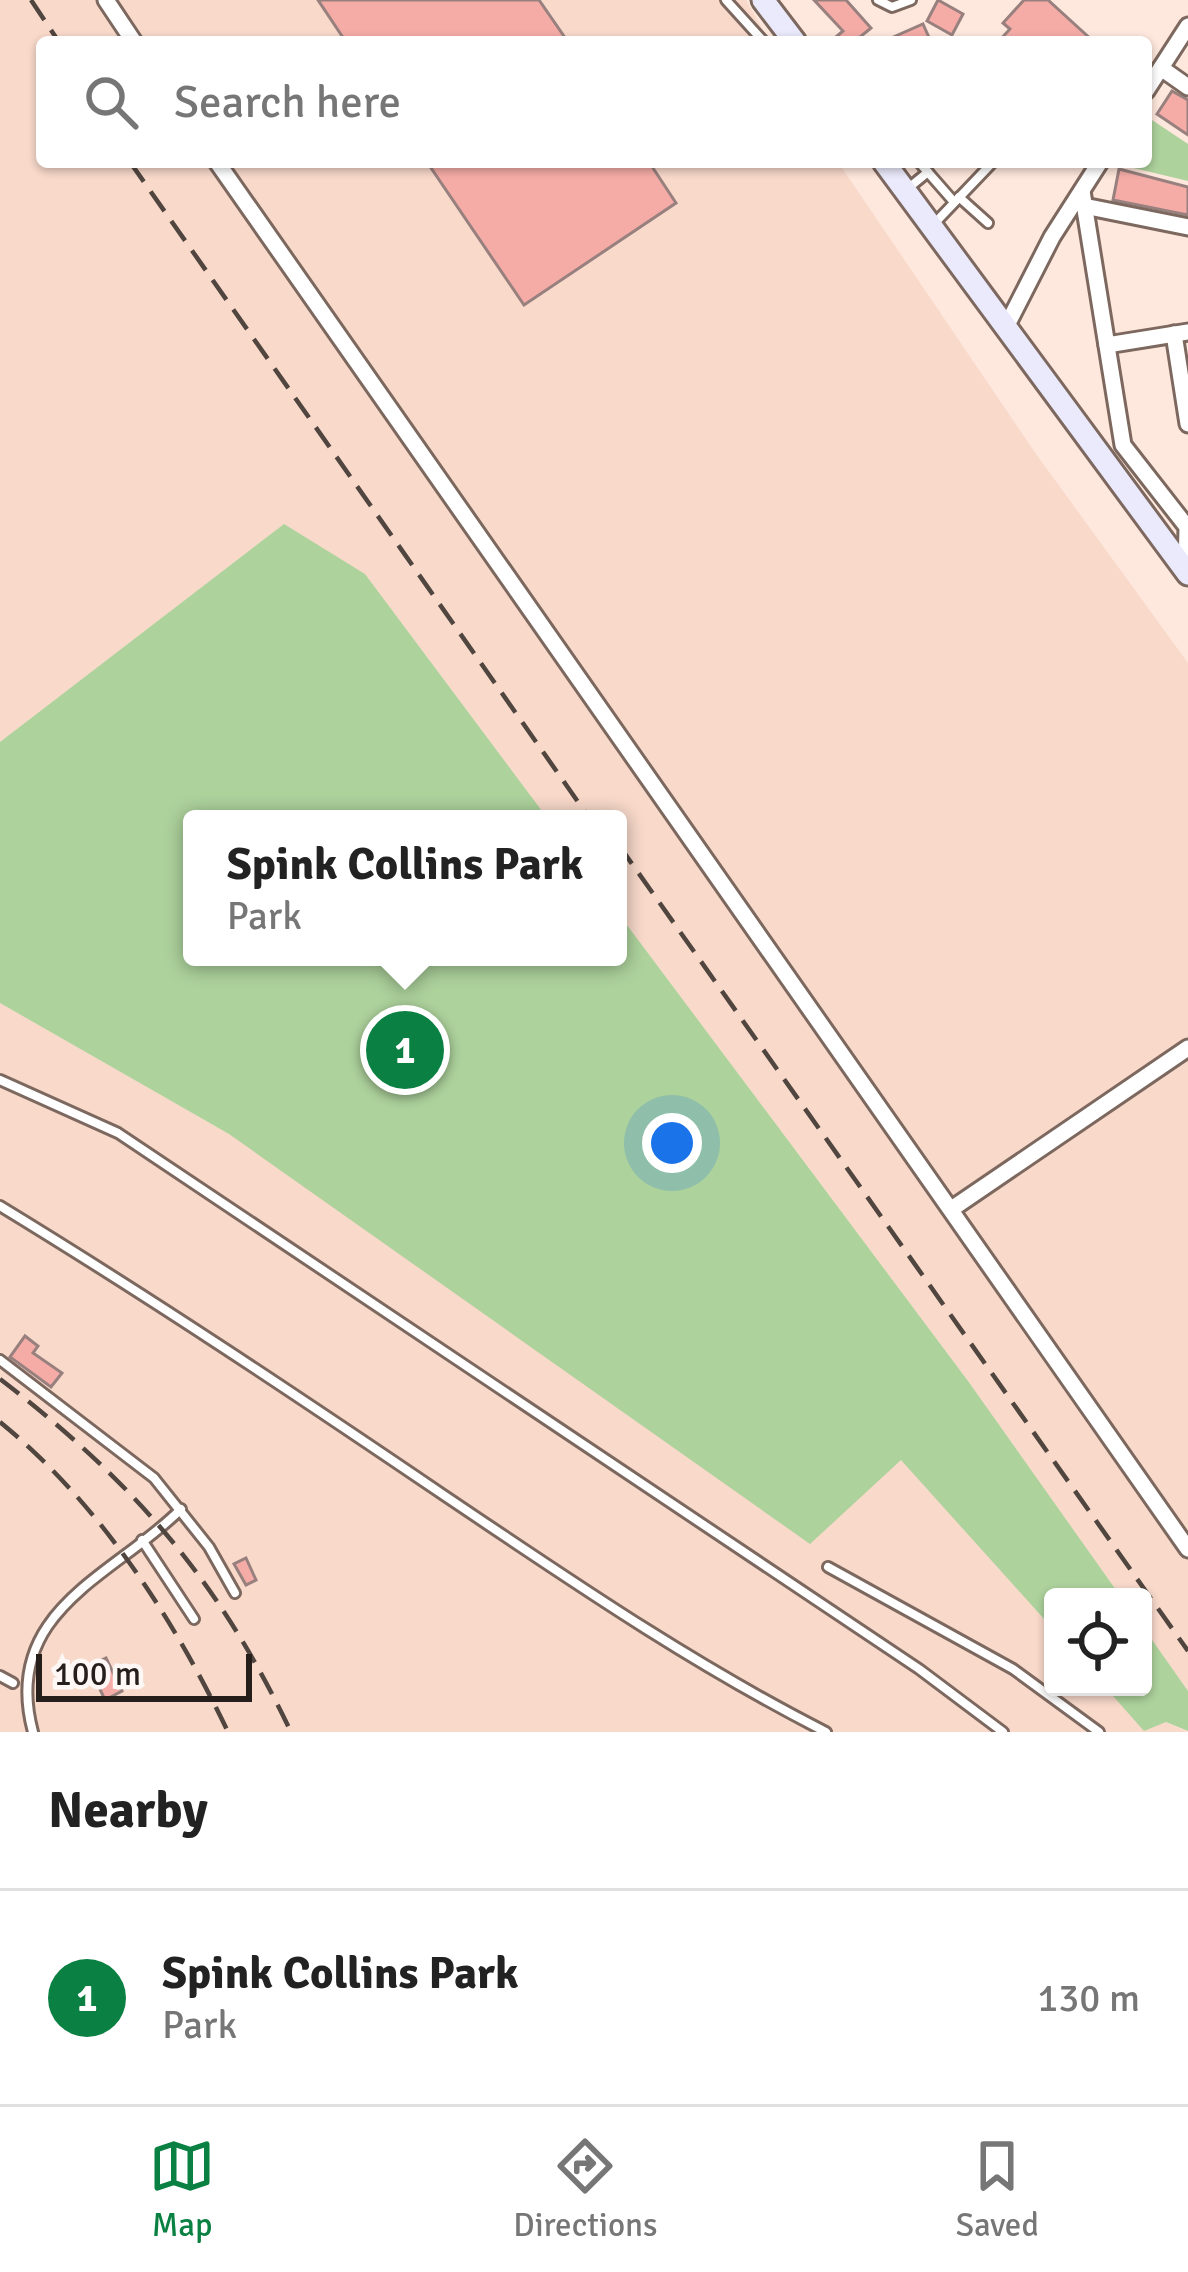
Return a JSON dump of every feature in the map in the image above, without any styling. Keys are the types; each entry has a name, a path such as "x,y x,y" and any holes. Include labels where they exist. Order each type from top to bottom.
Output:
{"main road":[{"path":"763,0 791,36"},
{"path":"888,168 1187,573"}],"street":[{"path":"106,0 130,36"},
{"path":"1152,82 1188,26"},
{"path":"1161,68 1188,87"},
{"path":"222,168 1188,1549"},
{"path":"1006,327 1097,168"},
{"path":"1083,199 1188,227"},
{"path":"1083,199 1123,446 1186,527 1187,573"},
{"path":"1107,345 1181,333 1188,424"},
{"path":"952,1208 1188,1048"}],"lane":[{"path":"726,0 759,36"},
{"path":"878,0 892,7 910,0"},
{"path":"924,168 988,223"},
{"path":"931,227 987,168"},
{"path":"905,191 928,172"},
{"path":"0,1080 118,1133 919,1670 1003,1732"},
{"path":"0,1206 317,1408 713,1674 826,1732"},
{"path":"0,1360 154,1478 181,1509 235,1593"},
{"path":"34,1622 87,1574 181,1509"},
{"path":"142,1540 194,1618"},
{"path":"828,1567 1012,1669 1099,1732"},
{"path":"14,1665 13,1683 33,1732"},
{"path":"0,1676 13,1683"}],"shaded area":[{"path":"0,0 746,0 767,36 36,36 36,168 842,168 1036,454 1188,663 1188,1691 1152,1640 1152,1588 1115,1588 968,1381 627,925 627,810 541,810 365,574 283,525 0,742"},
{"path":"0,1003 229,1134 901,1459 1044,1619 1044,1696 1113,1696 1144,1730 1166,1722 1188,1732 0,1732"}],"green space":[{"path":"1152,120 1188,144 1188,181 1134,168 1152,168"},
{"path":"284,524 365,574 541,810 183,810 183,966 627,966 627,925 968,1381 1115,1588 1044,1588 1044,1619 901,1460 810,1544 229,1134 0,1003 0,742"},
{"path":"1152,1640 1188,1691 1188,1731 1166,1722 1144,1731 1113,1696 1152,1696"}],"building":[{"path":"318,0 539,0 564,36 342,36"},
{"path":"814,0 846,0 871,28 861,36 837,36 843,31"},
{"path":"938,0 963,14 952,35 927,21"},
{"path":"1024,0 1048,0 1087,36 1004,36 1010,29 1003,23"},
{"path":"923,24 928,36 896,36"},
{"path":"1172,91 1188,100 1188,135 1157,114"},
{"path":"431,168 653,168 676,203 524,305"},
{"path":"1119,169 1188,187 1188,215 1113,200"},
{"path":"25,1336 38,1346 33,1353 62,1373 51,1387 10,1357"},
{"path":"246,1558 256,1580 246,1585 234,1564"},
{"path":"106,1658 122,1691 105,1700 89,1666"}],"railway":[{"path":"31,0 55,36"},
{"path":"134,168 584,810"},
{"path":"627,857 1188,1651"},
{"path":"0,1379 92,1456 168,1537 234,1627 291,1732"},
{"path":"0,1422 70,1488 130,1564 183,1646 228,1732"}],"place":[{"name":"Spink Collins Park","path":"405,1050"}]}
